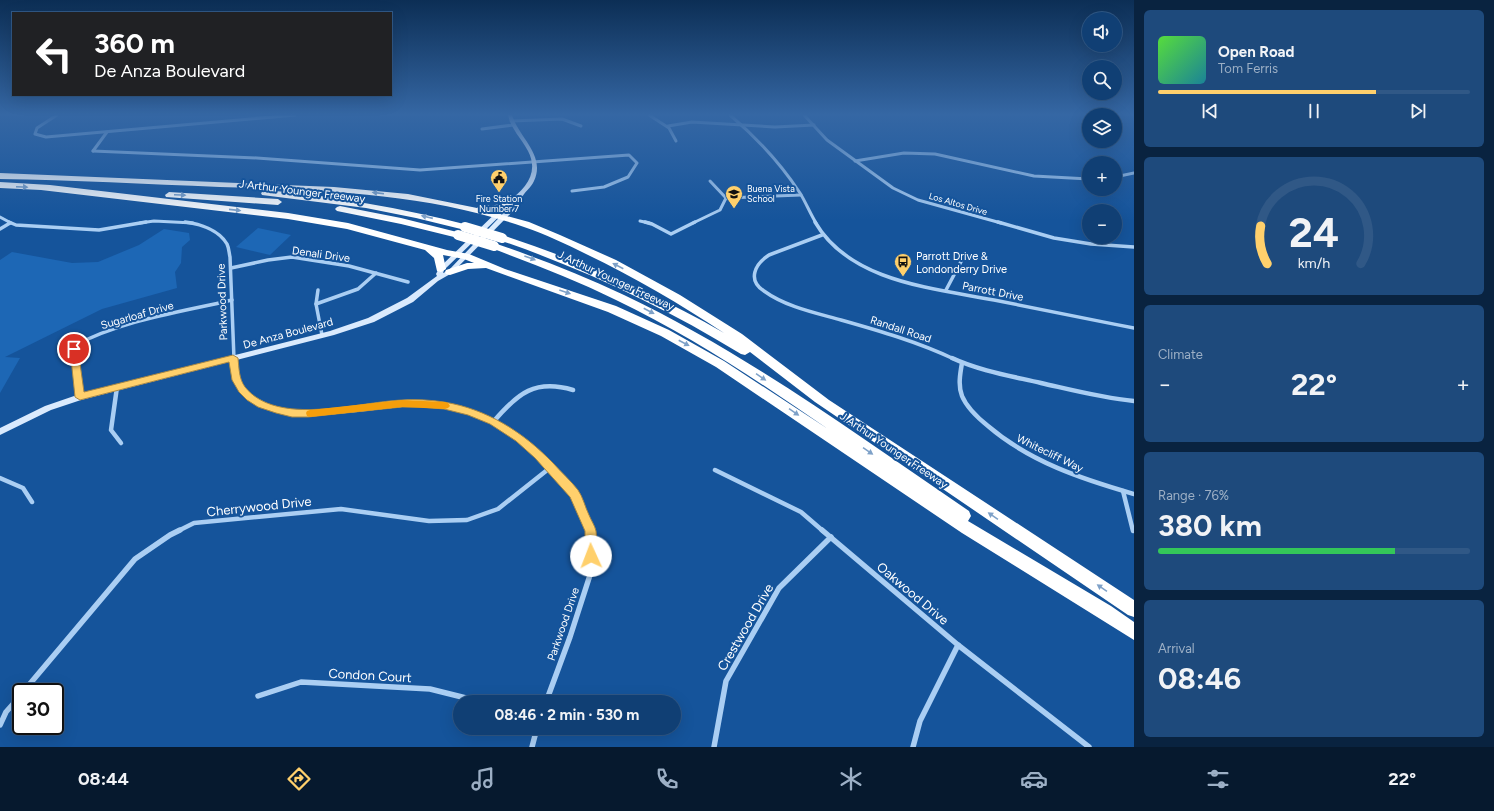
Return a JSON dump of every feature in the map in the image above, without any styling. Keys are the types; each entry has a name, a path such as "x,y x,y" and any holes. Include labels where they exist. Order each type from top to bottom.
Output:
{"highway":[{"path":"0,177 330,188 408,196 458,205 492,208 514,203 518,216 535,228"},
{"name":"J Arthur Younger Freeway","path":"0,177 296,196 387,209 465,227 649,310 712,346 784,393 1134,632"},
{"name":"J Arthur Younger Freeway","path":"0,185 303,204 381,217 458,235 498,242 579,266 670,308 744,350 1134,610"},
{"path":"43,188 307,218 359,228 456,255 466,256 501,271 612,309 697,350 752,384 967,528 1111,616"},
{"path":"458,205 535,228 616,265 694,308 767,357 824,403"},
{"path":"423,246 438,255 446,270 470,265 501,271"}],"street":[{"path":"94,150 93,151 313,162 420,170 629,155 637,163 628,177 604,187 572,191"},
{"path":"529,150 534,161"},
{"name":"Parrott Drive","path":"767,150 801,195 812,219 822,235 836,248 852,259 871,269 914,284 1134,328"},
{"name":"Los Altos Drive","path":"840,150 855,162 906,195 942,207 1054,238 1091,244 1134,247"},
{"path":"855,162 896,153 922,153 952,157 1034,176 1082,179"},
{"name":"De Anza Boulevard","path":"0,432 48,408 80,397 362,324 389,312 410,300 446,270 466,256 514,203 533,179 534,161"},
{"path":"1122,176 1134,174"},
{"path":"710,181 726,198 801,195"},
{"path":"640,221 652,224 671,234 720,210 726,198"},
{"name":"Parkwood Drive","path":"0,217 10,223 92,230 108,229 154,221 179,221 209,228 222,238 228,245 231,268 233,358 236,380 242,390 251,398 276,410 308,414 402,404 444,406 470,412 494,421 519,439 551,467 574,494 590,531 592,568 576,624 549,695"},
{"name":"De Anza Boulevard","path":"446,270 456,255 500,217"},
{"path":"0,229 10,223"},
{"name":"Randall Road","path":"822,235 769,255 761,260 756,266 754,274 757,283 763,291 793,306 901,337 926,346 962,363 1003,375 1113,399 1134,401"},
{"path":"946,290 964,256"},
{"name":"Denali Drive","path":"231,268 292,257 349,266 408,282"},
{"path":"316,304 358,289 376,273"},
{"path":"318,290 316,304 322,335"},
{"name":"Sugarloaf Drive","path":"80,397 73,353 76,345 89,338 135,323 232,300"},
{"name":"Whitecliff Way","path":"962,363 959,379 962,396 973,411 990,428 1022,451 1048,464 1075,476 1134,494"},
{"path":"494,421 513,400 533,388 545,384 557,385 573,390"},
{"path":"118,386 112,430 116,438 121,443"},
{"name":"Cherrywood Drive","path":"31,683 135,559 170,535 194,524 341,509 428,521 467,520 498,509 551,467"},
{"name":"Oakwood Drive","path":"715,470 801,512 958,645 1089,747"},
{"path":"0,478 19,485 27,491 32,502"},
{"path":"1123,491 1133,531"},
{"name":"Crestwood Drive","path":"714,747 726,681 779,588 831,537"},
{"path":"913,747 920,721 958,645"},
{"name":"Condon Court","path":"258,696 301,682 430,689 454,695"},
{"path":"0,725 6,712 12,705"},
{"path":"532,747 536,735"}],"shaded area":[{"path":"258,228 291,235 270,255 236,247"},
{"path":"164,229 189,233 190,240 182,247 181,263 175,272 177,288 102,309 5,357 20,358 0,393 0,260 12,252 72,263 98,262 139,245"}],"slow traffic":[{"path":"310,413 325,413 402,404 445,406"}],"place":[{"name":"Fire Station Number 7","path":"499,193"},
{"name":"Buena Vista School","path":"734,209"},
{"name":"Parrott Drive & Londonderry Drive","path":"903,277"}],"route":[{"path":"74,349 73,353 80,397 118,386 233,358 236,380 242,390 261,404 276,410 308,414 402,404 421,404 444,406 470,412 494,421 539,455 574,494 590,531 591,556"}]}
